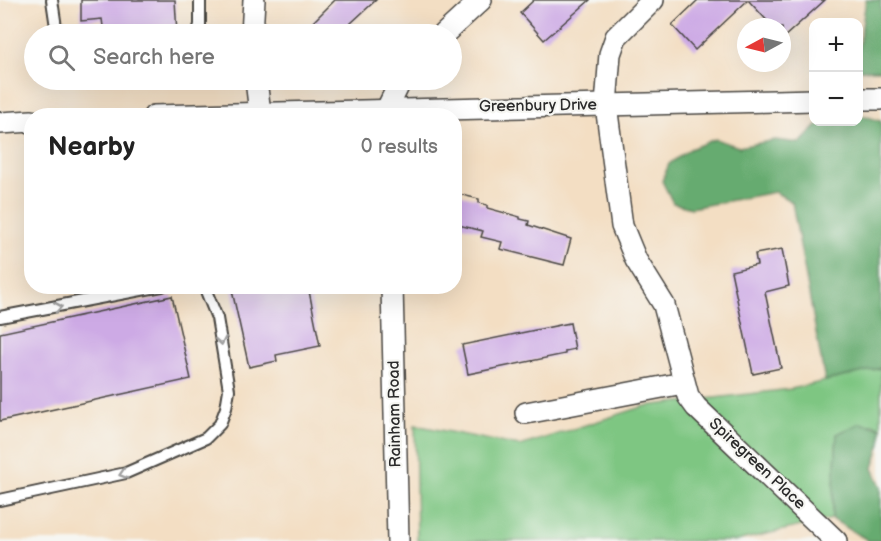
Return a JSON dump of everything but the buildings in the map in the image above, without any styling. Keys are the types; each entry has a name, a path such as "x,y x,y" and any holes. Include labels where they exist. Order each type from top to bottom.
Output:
{"street":[{"path":"253,24 254,0"},
{"path":"455,24 481,0"},
{"name":"Spiregreen Place","path":"653,0 625,25 616,37 610,54 606,105 622,226 636,260 664,305 683,383 696,407 837,541"},
{"path":"257,90 259,108"},
{"path":"389,108 397,90"},
{"path":"863,99 881,99"},
{"name":"Greenbury Drive","path":"462,110 809,100"},
{"path":"0,123 24,122"},
{"name":"Rainham Road","path":"392,294 398,541"},
{"path":"526,413 683,383"}],"lane":[{"path":"52,0 56,24"},
{"path":"200,0 200,24"},
{"path":"0,317 120,294"},
{"path":"0,500 126,474 206,438 220,424 229,390 217,318 207,294"}],"green space":[{"path":"866,0 881,0 881,70 863,70 863,20"},
{"path":"863,116 881,121 881,368 825,381 792,202 775,192 691,208 673,203 662,181 669,164 690,149 715,139 739,147 775,140 800,143 817,126 863,126"},
{"path":"881,368 881,428 873,424 837,434 832,519 736,541 417,541 415,425 520,446 645,406 791,389"},
{"path":"860,423 881,428 881,443 873,468 881,487 881,541 869,541 832,519 837,434"}]}
